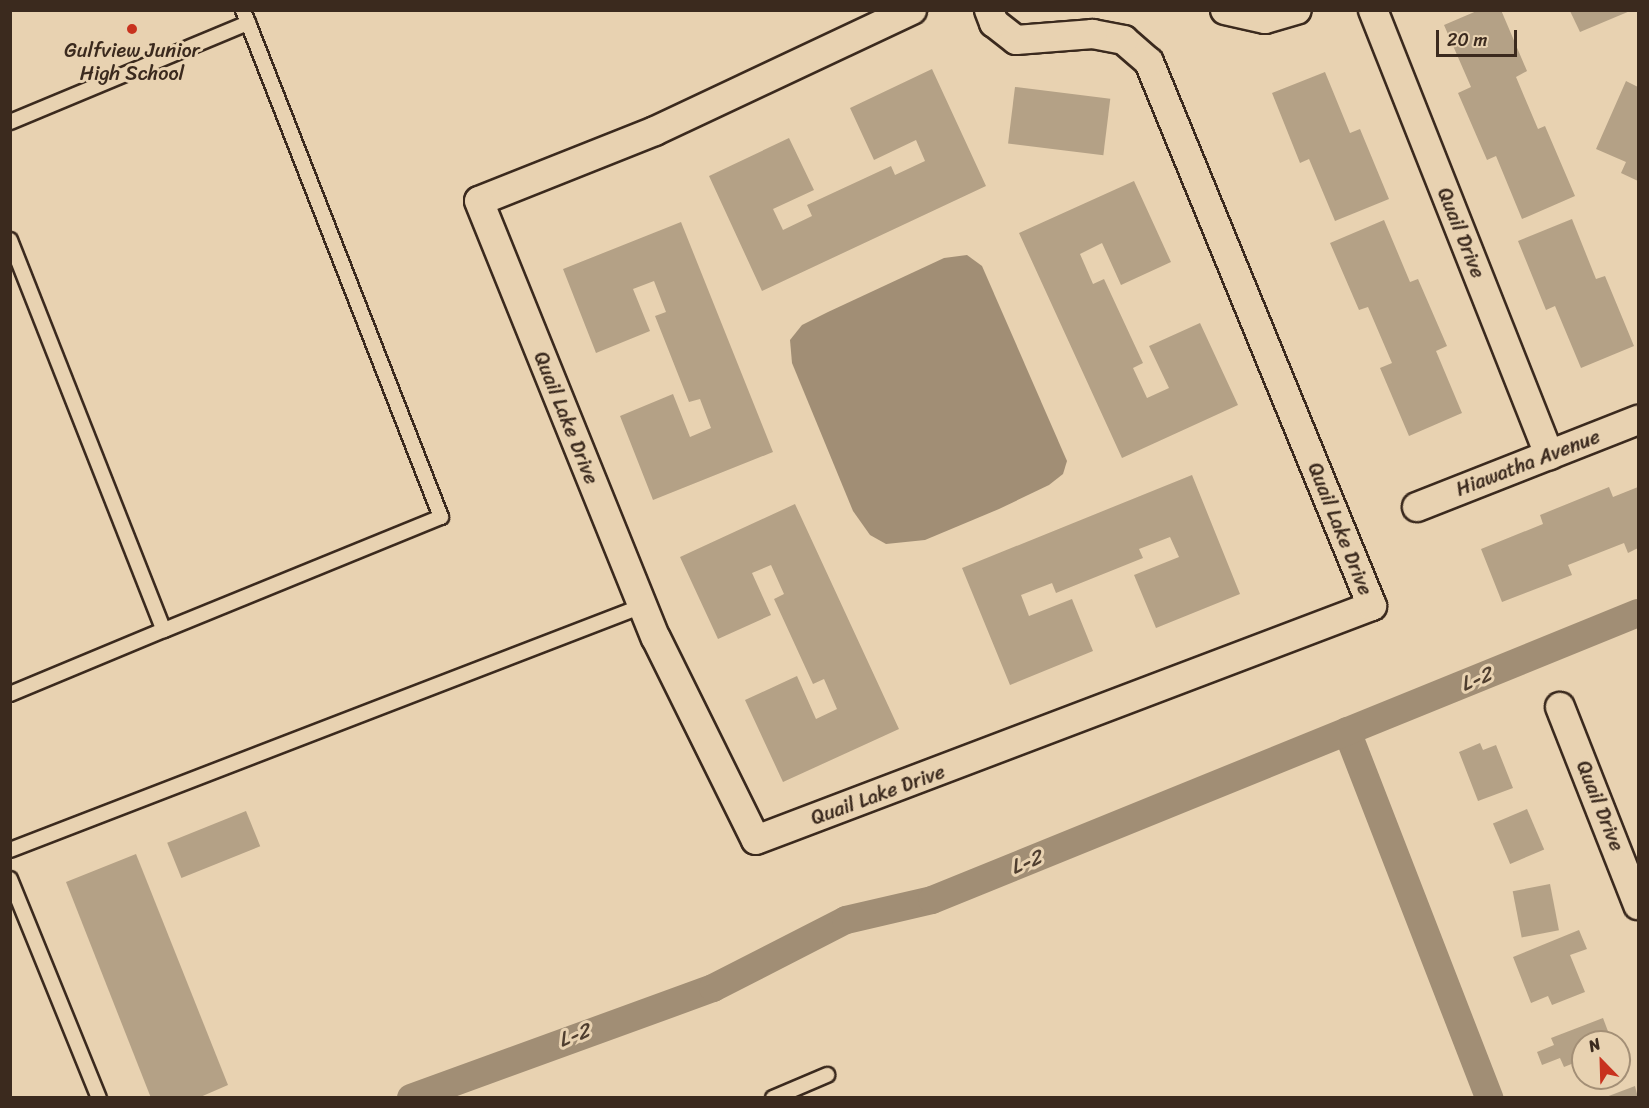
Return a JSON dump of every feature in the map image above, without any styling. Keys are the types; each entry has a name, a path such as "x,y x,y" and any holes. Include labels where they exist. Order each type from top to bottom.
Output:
{"street":[{"name":"Quail Lake Drive","path":"912,10 655,130 479,201 642,606 698,732 756,840 1372,606 1149,62 1124,40 1093,34 1016,40 994,23 989,10"},
{"path":"1225,10 1265,19 1296,10"},
{"name":"Quail Drive","path":"1373,10 1549,455"},
{"name":"Hiawatha Avenue","path":"1417,507 1638,420"},
{"name":"Quail Drive","path":"1560,707 1629,853 1638,905"}],"lane":[{"path":"10,122 245,17 441,517 10,694"},
{"path":"10,240 164,630"},
{"path":"10,850 642,606"},
{"path":"10,879 99,1098"},
{"path":"773,1098 827,1075"}],"shaded area":[{"path":"967,255 982,266 1067,461 1063,474 1049,485 999,509 925,540 886,544 870,535 853,511 792,363 790,340 802,325 828,312 944,258"}],"building":[{"path":"1479,10 1501,10 1527,71 1516,77 1538,129 1545,126 1575,196 1522,219 1496,156 1487,160 1458,93 1471,87 1444,25"},
{"path":"1570,11 1630,11 1580,32"},
{"path":"932,69 986,186 762,291 709,176 789,138 814,190 773,209 783,230 812,216 807,205 891,166 895,175 925,161 916,140 874,160 850,108"},
{"path":"1325,72 1350,133 1360,129 1389,199 1335,221 1309,159 1300,163 1272,93"},
{"path":"1626,81 1638,87 1638,181 1621,173 1626,162 1596,149"},
{"path":"1015,87 1110,99 1103,155 1008,144"},
{"path":"1134,181 1171,262 1121,285 1102,243 1080,254 1093,284 1104,279 1143,363 1133,368 1147,398 1169,388 1149,346 1200,323 1238,405 1122,458 1019,233"},
{"path":"1572,219 1596,279 1605,276 1634,346 1581,368 1555,306 1546,310 1518,241"},
{"path":"1384,220 1410,282 1418,279 1447,346 1436,351 1462,413 1409,436 1380,368 1392,363 1368,307 1359,310 1330,243"},
{"path":"681,222 773,452 653,500 620,416 673,394 690,437 711,428 700,399 689,402 655,316 666,312 654,281 633,289 650,331 596,353 563,269"},
{"path":"1192,475 1240,594 1156,628 1134,575 1179,557 1170,537 1139,549 1143,558 1056,593 1052,583 1021,595 1029,616 1072,599 1093,651 1010,685 962,568"},
{"path":"1609,487 1613,497 1638,487 1638,548 1628,553 1624,543 1568,565 1572,575 1502,602 1481,549 1543,524 1540,515"},
{"path":"795,504 899,729 783,782 745,700 797,676 816,719 837,709 824,679 813,684 774,599 784,594 771,565 752,573 771,615 718,639 680,557"},
{"path":"1480,743 1483,750 1496,745 1513,788 1478,801 1459,752"},
{"path":"1527,809 1544,850 1510,864 1493,823"},
{"path":"246,811 260,846 181,878 167,843"},
{"path":"136,854 228,1085 198,1098 151,1098 66,882"},
{"path":"1550,884 1559,930 1522,937 1513,891"},
{"path":"1579,930 1587,949 1570,955 1585,992 1552,1005 1548,996 1531,1003 1513,957"},
{"path":"1603,1018 1608,1030 1572,1030"},
{"path":"1571,1030 1571,1064 1564,1067 1560,1058 1542,1065 1537,1052 1554,1045 1551,1038"},
{"path":"1635,1086 1638,1098 1606,1098 1624,1090 1631,1090"}],"waterway":[{"name":"L-2","path":"411,1098 713,988 846,920 932,900 1638,613"},
{"path":"1347,731 1489,1098"}],"place":[{"name":"Gulfview Junior High School","path":"132,29"}]}
